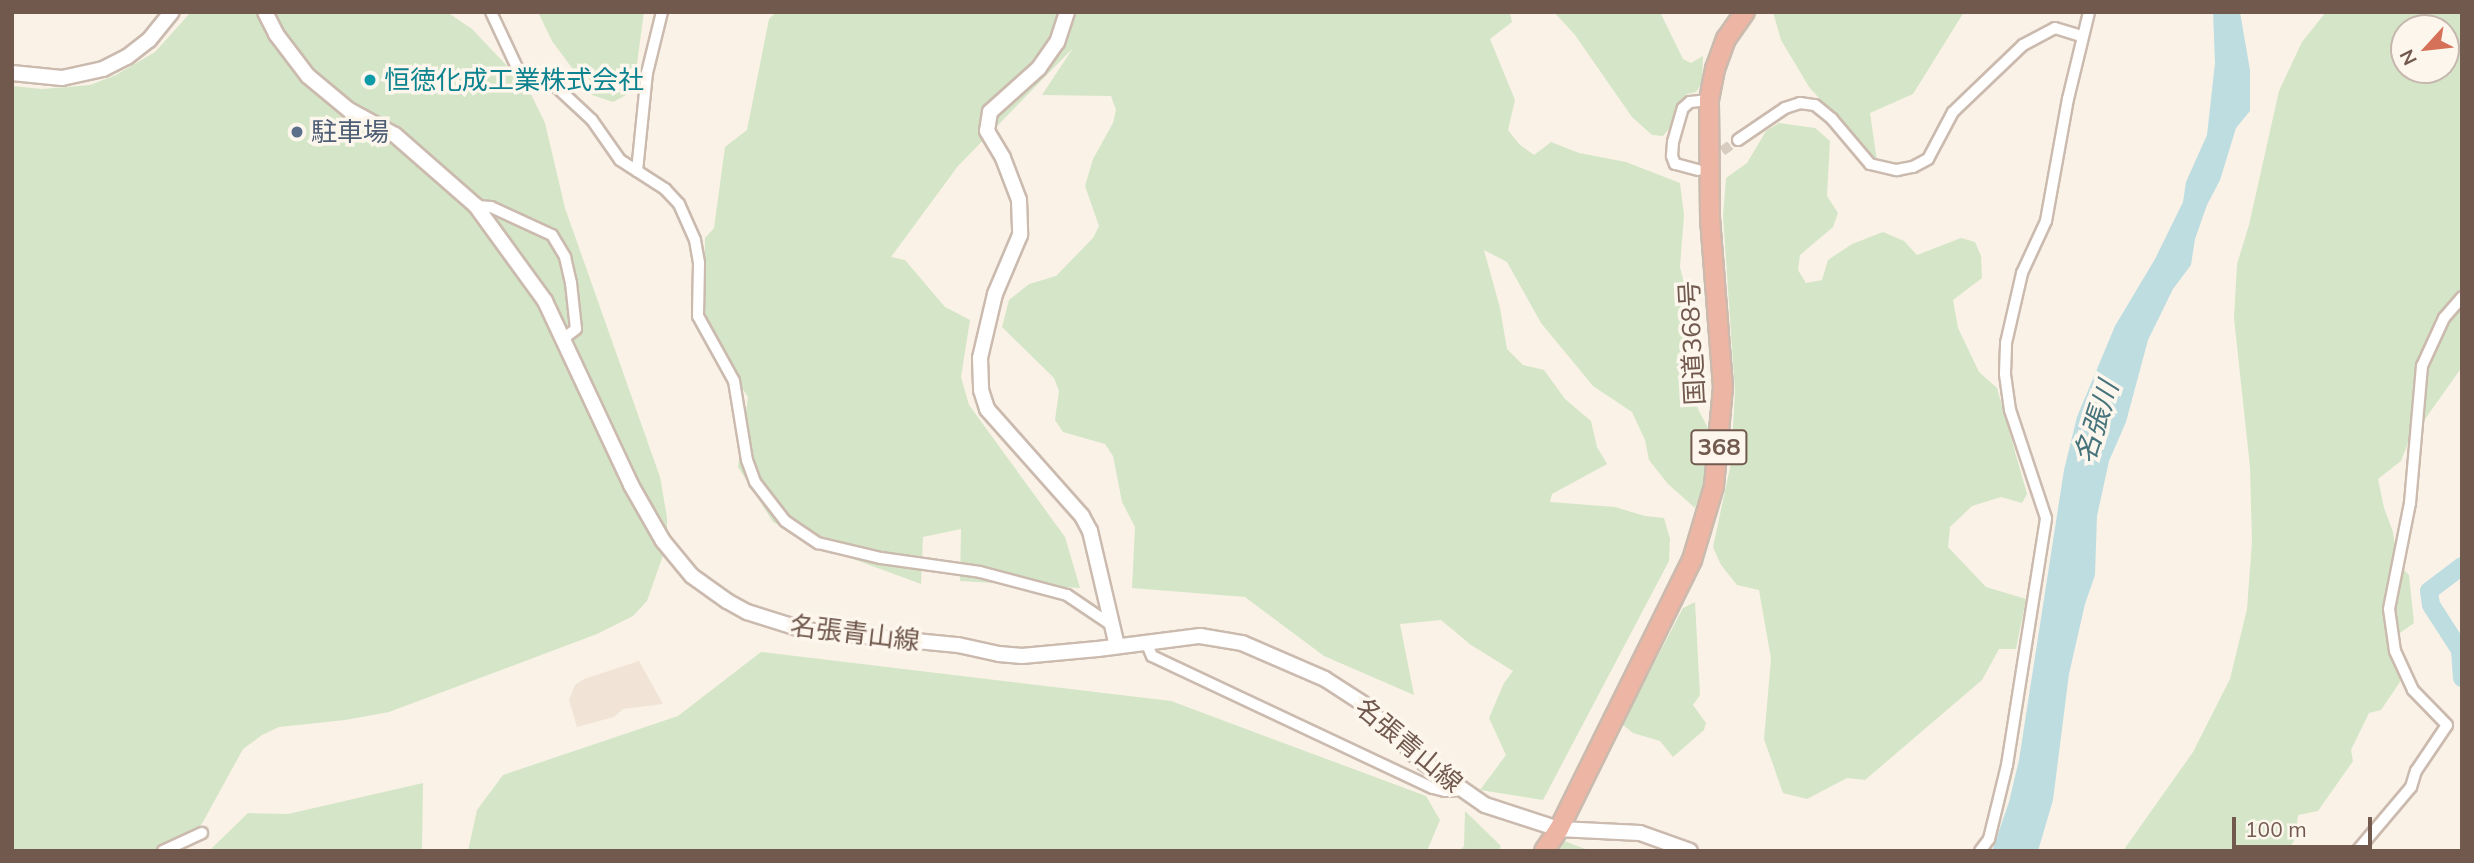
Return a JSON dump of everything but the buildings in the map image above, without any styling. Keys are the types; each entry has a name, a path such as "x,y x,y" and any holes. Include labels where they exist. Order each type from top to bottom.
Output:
{"highway":[{"name":"国道368号","path":"1544,851 1559,829 1692,560 1714,486 1723,387 1710,218 1709,100 1715,69 1726,39 1745,12"}],"main road":[{"path":"12,73 62,78 103,69 139,48 172,12"},
{"name":"名張青山線","path":"265,12 276,34 308,76 349,110 395,135 476,206 545,301 631,485 663,541 692,576 727,601 747,612 804,630 958,645 1022,656 1200,636 1221,638 1282,658 1325,678 1362,703 1419,759 1459,790 1485,805 1559,829 1640,833 1690,851"},
{"path":"1067,12 1057,42 1039,68 990,112 987,131 1003,158 1018,200 1020,235 995,295 981,358 981,390 987,409 1082,516 1090,531 1117,646"}],"street":[{"path":"491,12 520,74 530,72 548,79 592,120 620,160 665,189 679,204 690,224 699,263 698,316 734,381 747,460 755,482 785,521 818,543 881,558 980,572 1067,595 1110,624"},
{"path":"637,171 647,73 662,12"},
{"path":"1980,851 1989,839 2007,765 2046,518 2010,410 2005,374 2006,343 2022,273 2046,222 2081,36 2089,12"},
{"path":"1738,140 1785,108 1800,103 1815,105 1832,119 1870,164 1897,170 1913,167 1928,159 1953,112 2023,45 2055,28 2081,36"},
{"path":"1698,170 1675,164 1673,142 1683,108 1690,102 1709,100"},
{"path":"476,206 491,207 552,235 565,257 571,283 576,329 564,338"},
{"path":"2357,851 2411,787 2416,771 2447,725 2413,690 2395,651 2389,609 2410,503 2422,366 2444,318 2462,297"},
{"path":"1146,642 1152,656 1433,788 1445,792 1459,790"},
{"path":"163,851 202,833"}],"shaded area":[{"path":"639,661 663,704 623,709 614,717 577,727 569,700 575,685 584,679"}],"green space":[{"path":"191,12 447,12 472,29 528,88 545,123 565,208 660,477 667,517 667,544 647,601 633,616 597,634 389,712 279,727 262,735 243,749 204,820 192,839 179,851 12,851 12,86 42,89 90,85 116,75 155,52"},
{"path":"538,12 644,12 635,78 626,95 613,102 592,95 552,41"},
{"path":"776,12 1510,12 1512,22 1490,39 1515,100 1508,130 1519,144 1534,155 1551,142 1579,153 1626,162 1680,183 1684,215 1680,267 1688,299 1686,352 1698,409 1709,430 1710,449 1709,469 1695,508 1668,484 1649,460 1645,440 1632,412 1593,386 1541,323 1507,262 1484,250 1500,308 1507,349 1523,365 1544,370 1565,399 1591,421 1597,447 1607,464 1552,494 1550,502 1615,507 1645,516 1664,518 1670,539 1669,561 1543,800 1480,790 1506,755 1489,718 1504,683 1513,671 1471,645 1441,620 1400,624 1414,695 1324,656 1245,597 1132,588 1135,527 1122,502 1113,456 1105,444 1063,432 1055,420 1059,391 1054,378 1002,327 1009,300 1029,284 1056,276 1093,238 1099,226 1085,186 1093,159 1113,123 1116,110 1111,96 1042,95 1073,48 958,166 891,257 905,260 945,307 970,320 961,377 969,405 1065,537 1080,588 960,581 961,529 923,537 921,584 815,545 773,522 738,467 748,397 703,328 705,238 714,228 725,147 747,130 769,19"},
{"path":"1554,12 1660,12 1683,59 1691,63 1703,56 1702,83 1696,92 1687,94 1675,107 1673,124 1663,136 1652,135 1632,117 1575,35"},
{"path":"1773,12 1964,12 1913,94 1870,113 1877,161 1809,87 1781,40"},
{"path":"2326,12 2462,12 2462,367 2408,443 2401,461 2378,479 2384,508 2393,532 2397,563 2409,575 2414,623 2397,635 2400,682 2381,710 2369,713 2351,750 2353,761 2318,811 2298,815 2295,839 2288,851 2123,851 2193,752 2230,679 2247,609 2252,542 2250,467 2234,318 2237,264 2249,225 2279,91 2302,42"},
{"path":"1779,123 1815,128 1830,141 1827,196 1838,213 1833,227 1800,255 1798,270 1806,283 1822,280 1828,260 1852,244 1883,232 1904,241 1917,255 1961,238 1975,242 1981,256 1982,278 1953,300 1958,328 1979,372 1997,388 2027,494 2022,503 2001,497 1972,506 1950,527 1948,547 1986,587 2026,599 2016,649 1999,649 1982,680 1865,780 1847,778 1807,799 1783,793 1764,739 1771,659 1759,590 1737,585 1721,565 1713,547 1731,463 1735,391 1723,216 1726,178 1747,163 1766,131"},
{"path":"1695,602 1700,695 1693,705 1706,723 1704,730 1673,757 1660,741 1633,733 1622,724 1683,608"},
{"path":"761,652 1171,701 1426,796 1440,820 1427,851 468,851 477,810 503,775 678,716"},
{"path":"423,783 422,851 209,851 248,813 288,814"},
{"path":"1465,811 1501,846 1498,851 1460,851 1464,846"},
{"path":"1559,839 1591,851 1553,851"}],"water":[{"name":"名張川","path":"2213,12 2240,12 2250,70 2250,111 2236,128 2220,180 2207,205 2195,239 2191,265 2173,289 2148,340 2126,422 2109,461 2097,516 2095,575 2085,604 2069,674 2053,800 2038,851 1992,851 2009,802 2019,760 2064,470 2077,417 2115,326 2155,259 2183,202 2186,182 2207,135 2215,63"}],"waterway":[{"path":"2462,566 2429,591 2431,605 2460,650 2462,678"}],"tunnel":[{"path":"1710,160 1738,140"}],"place":[{"name":"恒徳化成工業株式会社","path":"370,80"},
{"name":"駐車場","path":"297,132"}]}
